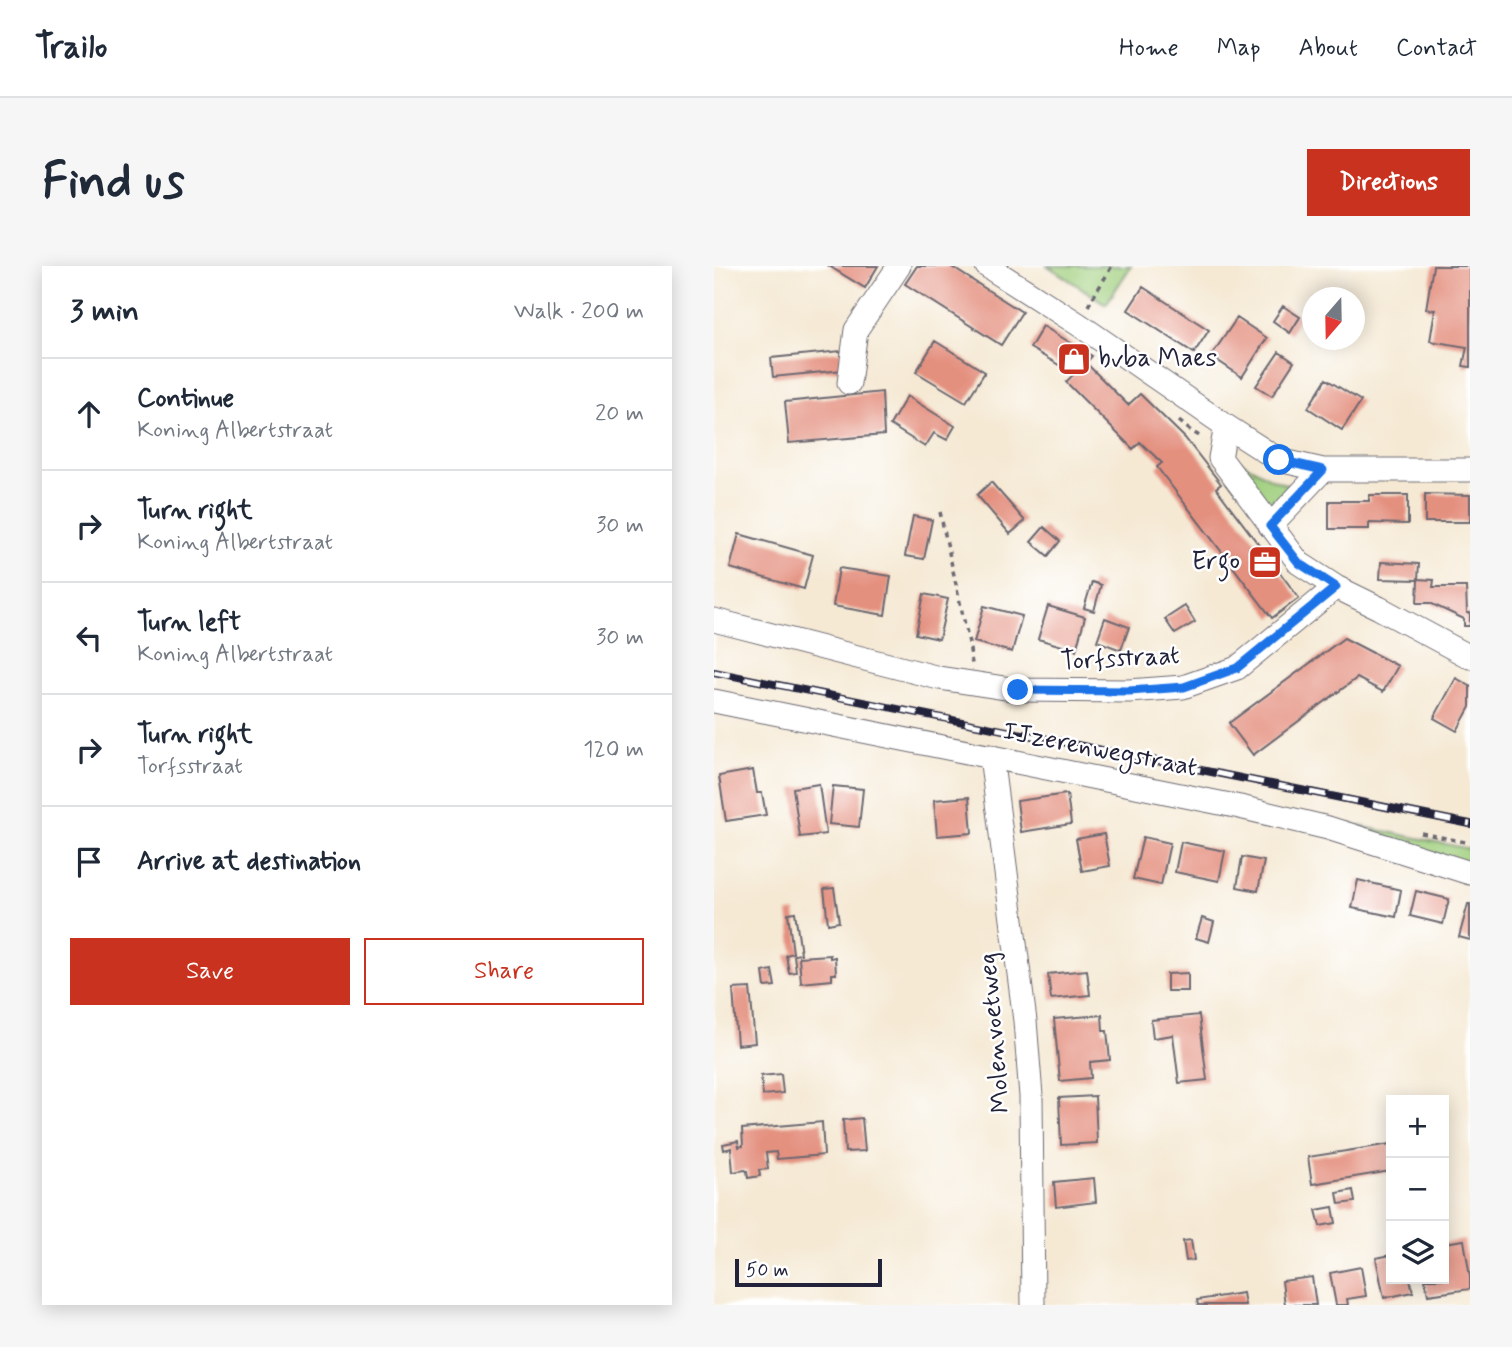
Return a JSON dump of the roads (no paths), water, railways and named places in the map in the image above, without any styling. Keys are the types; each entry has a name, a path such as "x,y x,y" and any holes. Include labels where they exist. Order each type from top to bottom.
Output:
{"street":[{"path":"849,383 856,330 899,266"},
{"path":"987,266 1279,460 1323,470 1470,470"},
{"path":"1226,426 1220,458 1299,563 1336,587 1470,657"},
{"path":"1270,526 1323,470"},
{"name":"Torfsstraat","path":"714,620 939,678 1018,690 1129,691 1184,687 1237,668 1336,587"},
{"name":"IJzerenwegstraat","path":"714,701 1227,804 1328,828 1470,873"},
{"name":"Molenvoetweg","path":"990,757 1025,1021 1031,1096 1033,1305"}],"railway":[{"path":"714,672 1470,824"}],"place":[{"name":"bvba Maes","path":"1074,359"},
{"name":"Ergo","path":"1265,562"}]}
